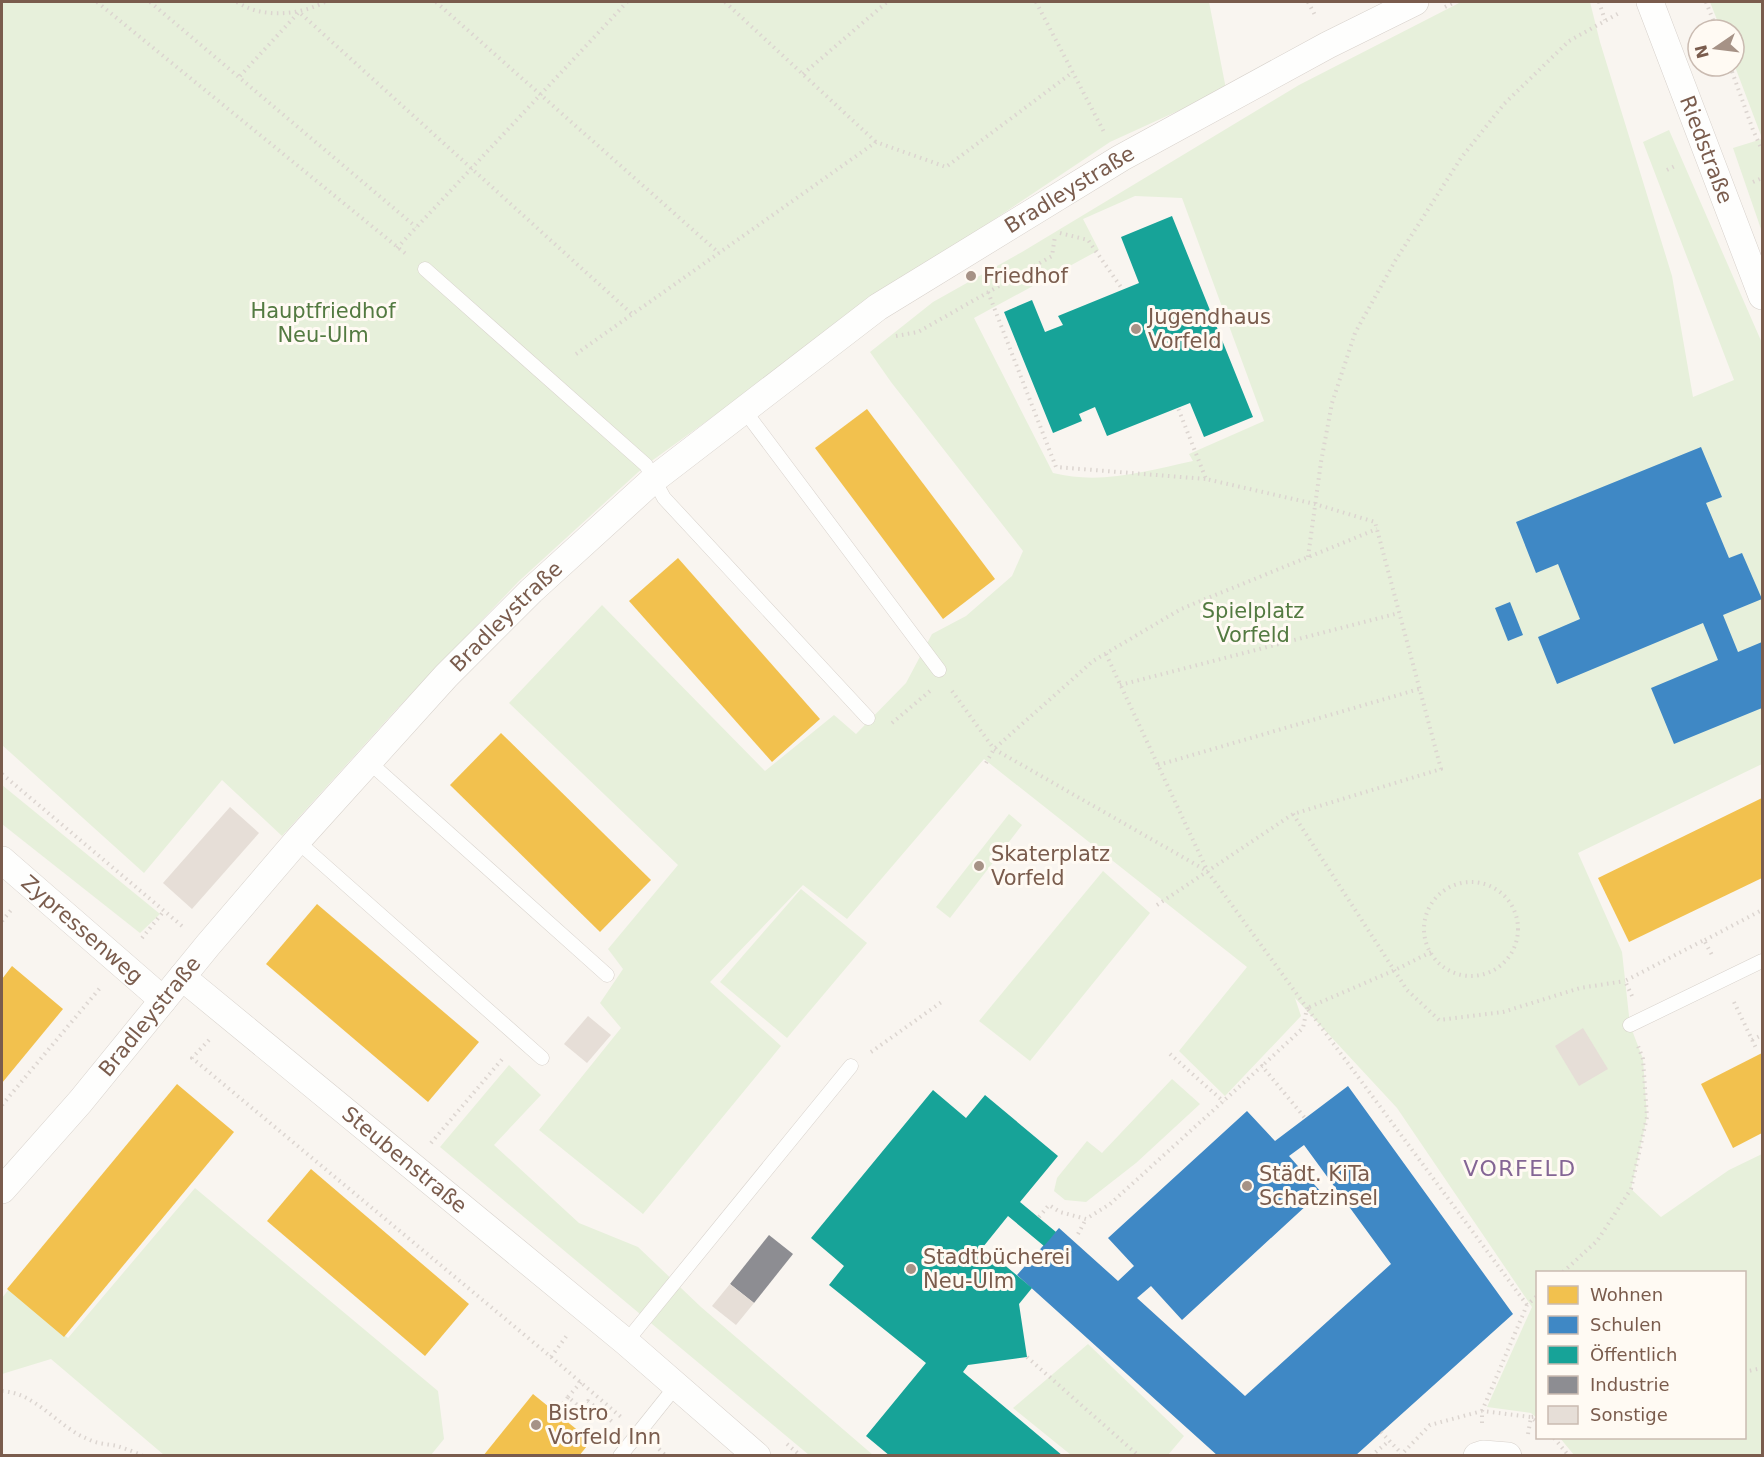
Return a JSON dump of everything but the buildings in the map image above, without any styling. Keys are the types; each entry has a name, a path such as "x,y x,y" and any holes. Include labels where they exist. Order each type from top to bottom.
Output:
{"street":[{"name":"Bradleystraße","path":"2,1190 80,1102 208,945 297,841 446,676 531,591 653,480 878,307 1121,158 1328,45 1415,2"},
{"name":"Riedstraße","path":"1650,2 1762,296"},
{"name":"Zypressenweg","path":"2,860 163,1000"},
{"name":"Steubenstraße","path":"182,977 626,1342 752,1454"}],"lane":[{"path":"425,269 646,465 664,498 868,718"},
{"path":"744,410 939,670"},
{"path":"369,762 607,975"},
{"path":"297,841 542,1059"},
{"path":"1630,1025 1762,961"},
{"path":"626,1342 851,1066"},
{"path":"620,1455 676,1386"}],"path":[{"path":"97,2 425,269"},
{"path":"150,2 416,226"},
{"path":"237,2 270,13 299,12 325,2"},
{"path":"436,2 718,253"},
{"path":"397,248 627,2"},
{"path":"725,2 876,142 946,167 1073,72"},
{"path":"803,74 887,2"},
{"path":"1036,2 1104,132"},
{"path":"1308,557 1332,403 1354,333 1389,271 1461,158 1504,105 1569,41 1605,20 1599,2"},
{"path":"1706,2 1712,18"},
{"path":"240,76 299,12"},
{"path":"299,12 632,314"},
{"path":"1735,78 1762,150"},
{"path":"576,354 876,142"},
{"path":"885,338 918,332 1052,256 1058,225"},
{"path":"1056,233 1088,240 1123,290"},
{"path":"988,292 1056,467 1206,479 1315,504 1375,522 1377,529 1441,769 1293,814 1157,905"},
{"path":"1178,408 1206,479"},
{"path":"986,763 994,749 1093,661 1181,609 1377,529"},
{"path":"1120,685 1399,613"},
{"path":"1106,654 1207,871 1527,1305"},
{"path":"868,718 881,732 935,687"},
{"path":"950,689 994,749 1207,871"},
{"path":"1158,765 1419,689"},
{"path":"2,774 164,911 208,945"},
{"path":"1293,814 1407,990 1438,1020 1503,1011 1580,988 1625,981"},
{"path":"1461,883 1486,884 1506,898 1514,909 1518,921 1515,947 1508,958 1493,970 1474,976 1461,975 1438,962 1431,952 1426,940 1426,916 1432,904 1449,888 1461,883"},
{"path":"1704,940 1762,910"},
{"path":"2,1105 164,911"},
{"path":"1307,1008 1431,952"},
{"path":"851,1066 943,1001"},
{"path":"1078,1234 1086,1219 1110,1204 1303,1028 1307,1008"},
{"path":"229,1017 192,1058 666,1455"},
{"path":"1564,1271 1597,1241 1631,1189 1647,1117 1643,1059 1630,1025"},
{"path":"1752,1040 1762,1035"},
{"path":"427,1147 521,1039"},
{"path":"1170,1054 1224,1102"},
{"path":"1262,1066 1305,1118"},
{"path":"1039,1217 1049,1205 1060,1212 1086,1219"},
{"path":"1489,1455 1482,1411 1527,1305 1536,1297"},
{"path":"551,1357 586,1310"},
{"path":"1027,1357 1139,1455"},
{"path":"1746,1372 1762,1368"},
{"path":"556,1413 581,1382"},
{"path":"2,1391 22,1395 44,1409 66,1428 90,1441 118,1446 143,1455"},
{"path":"568,1397 582,1409 588,1401 617,1426"},
{"path":"1381,1432 1401,1454 1430,1425 1482,1411 1531,1417 1536,1421"},
{"path":"1556,1439 1569,1455"},
{"path":"1371,1455 1389,1441"}],"green space":[{"name":"Hauptfriedhof Neu-Ulm","path":"2,2 1209,2 1226,89 1110,142 887,291 646,465 519,581 394,712 282,836 222,780 144,873 2,745"},
{"name":"Spielplatz Vorfeld","path":"1461,2 1590,2 1600,42 1672,276 1693,397 1734,380 1643,142 1669,130 1762,343 1762,764 1578,853 1622,952 1630,1025 1643,1059 1647,1117 1631,1189 1661,1217 1729,1170 1762,1154 1762,1455 1574,1455 1561,1439 1746,1439 1746,1271 1536,1271 1536,1417 1531,1413 1487,1407 1532,1307 1397,1108 1295,998 1301,1016 1225,1096 1179,1051 1247,967 984,759 847,919 803,885 710,982 781,1046 643,1214 539,1130 621,1028 600,1003 623,969 608,949 678,865 509,703 602,605 765,771 834,715 856,734 906,683 932,634 966,616 1012,576 1023,551 870,352 933,302 1022,252 1299,85","holes":["1135,196 1182,198 1264,421 1189,454 1193,461 1106,477 1089,478 1053,473 974,318 1099,250 1083,219"]},
{"path":"1710,2 1762,2 1762,138 1739,78 1746,78 1746,18 1716,18"},
{"path":"1762,139 1762,232 1733,148"},
{"path":"2,785 160,914 140,933 2,824"},
{"name":"Skaterplatz Vorfeld","path":"1009,814 1022,825 950,918 936,907"},
{"path":"1103,871 1150,913 1030,1061 979,1021"},
{"path":"801,889 867,943 787,1038 720,982"},
{"path":"509,1065 541,1095 494,1145 579,1223 638,1247 701,1307 873,1455 809,1455 440,1147"},
{"path":"1172,1079 1200,1104 1136,1163 1086,1202 1065,1200 1054,1191 1057,1178 1087,1141 1102,1153"},
{"path":"195,1188 438,1391 444,1439 431,1455 164,1455 51,1359 2,1374 2,1298 9,1289 68,1338"},
{"path":"1088,1344 1184,1436 1168,1455 1071,1455 1013,1408"}],"place":[{"name":"Friedhof","path":"971,276"},
{"name":"Jugendhaus Vorfeld","path":"1136,329"},
{"name":"Skaterplatz Vorfeld","path":"979,866"},
{"name":"Städt. KiTa Schatzinsel","path":"1247,1186"},
{"name":"Stadtbücherei Neu-Ulm","path":"911,1269"},
{"name":"Bistro Vorfeld Inn","path":"536,1425"}],"district":[{"name":"VORFELD","path":"1520,1168"}]}
